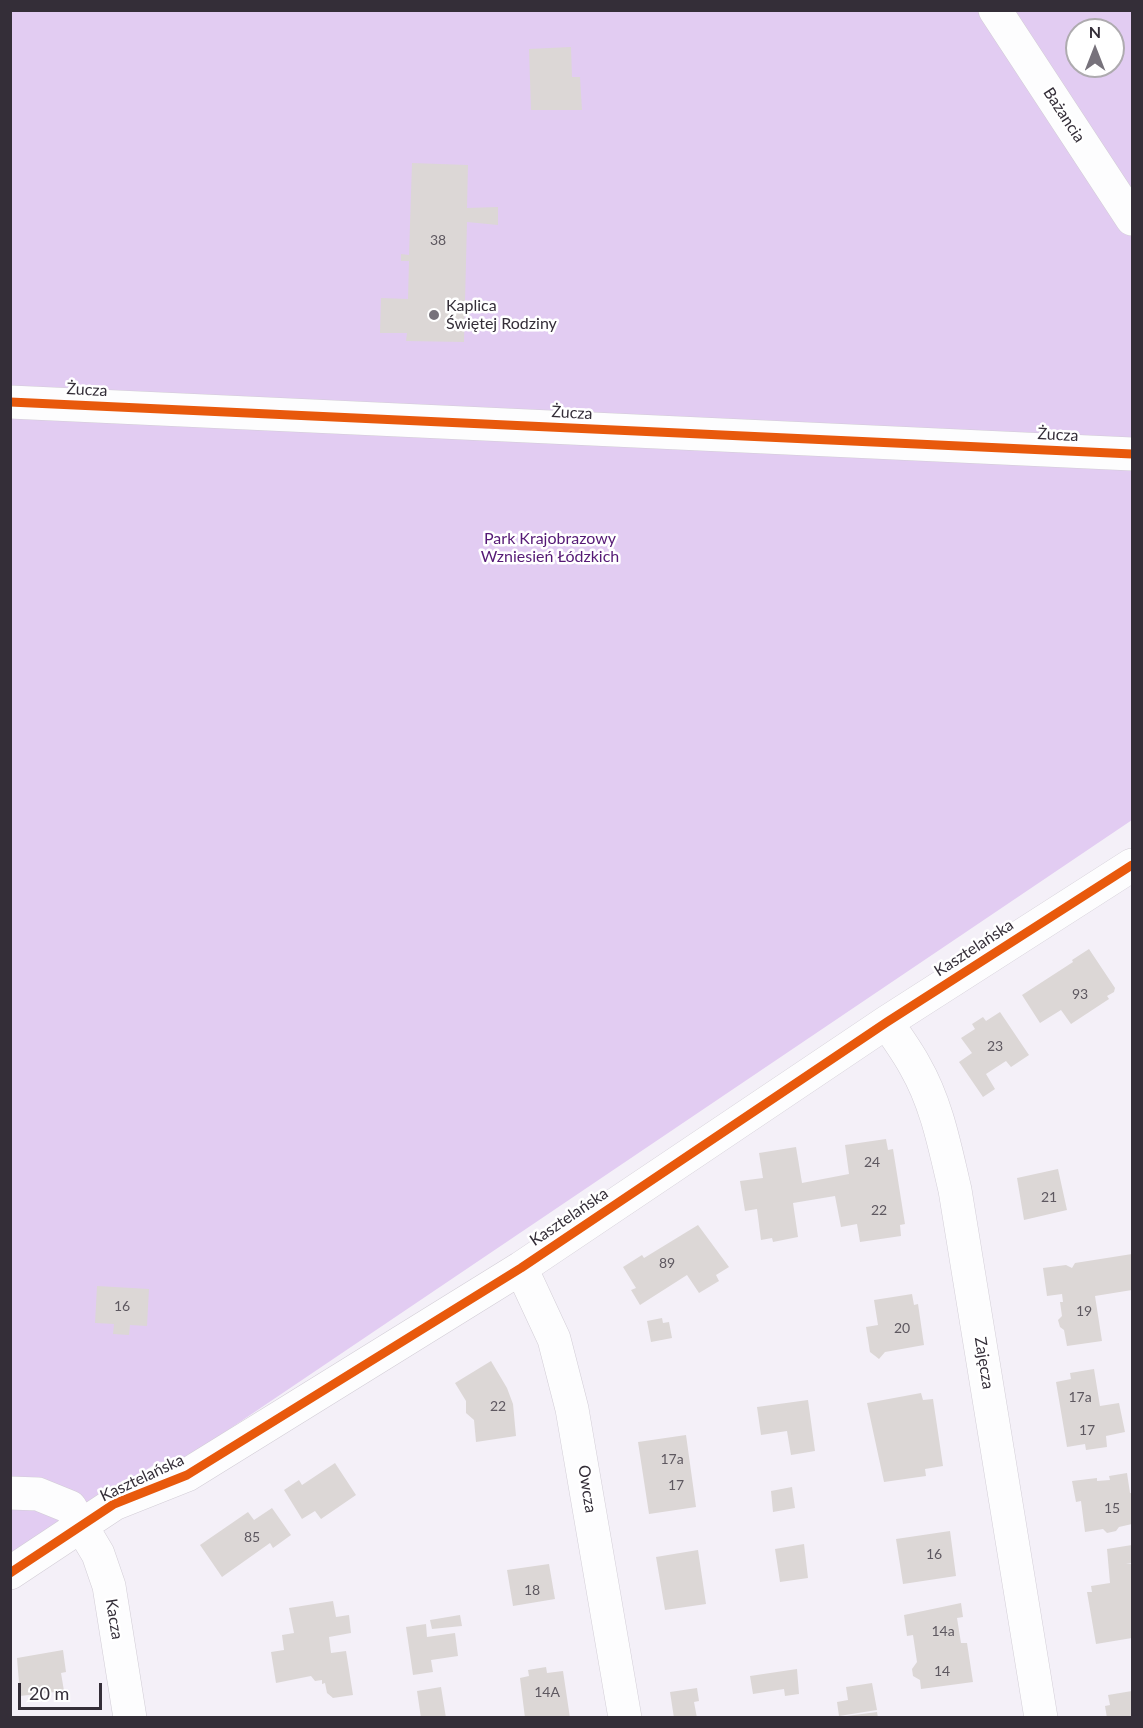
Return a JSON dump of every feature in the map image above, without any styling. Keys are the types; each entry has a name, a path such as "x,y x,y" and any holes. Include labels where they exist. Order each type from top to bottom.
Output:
{"street":[{"name":"Bażancia","path":"995,10 1132,219"},
{"name":"Żucza","path":"10,402 1132,454"},
{"name":"Kasztelańska","path":"10,1573 114,1504 187,1475 521,1268 887,1022 1132,865"},
{"name":"Zajęcza","path":"887,1022 926,1089 945,1144 955,1190 1041,1718"},
{"name":"Owcza","path":"521,1268 554,1339 572,1409 625,1718"},
{"name":"Kacza","path":"10,1493 38,1494 70,1507 98,1554 109,1586 130,1718"}],"green space":[{"name":"Park Krajobrazowy Wzniesień Łódzkich","path":"11,11 1132,11 1132,820 182,1461 158,1462 11,1561"}],"building":[{"path":"571,47 572,77 580,77 582,110 531,110 529,49"},
{"path":"412,163 468,165 467,208 498,207 498,225 467,222 464,342 406,341 407,333 380,333 381,298 408,299 409,261 401,261 401,254 409,255"},
{"path":"1089,949 1115,988 1114,992 1107,996 1109,999 1071,1024 1061,1010 1040,1023 1022,995"},
{"path":"1000,1012 1029,1055 1011,1067 1006,1061 986,1074 995,1089 983,1097 959,1062 972,1053 961,1038 975,1029 972,1024 983,1017 986,1021"},
{"path":"886,1139 888,1150 893,1149 905,1224 900,1225 901,1236 860,1242 857,1224 841,1227 835,1196 793,1203 798,1237 773,1242 772,1238 761,1240 757,1209 745,1211 740,1181 763,1178 759,1153 796,1147 802,1183 849,1174 845,1145"},
{"path":"1058,1169 1067,1210 1024,1220 1017,1178"},
{"path":"698,1225 729,1267 716,1275 719,1281 699,1293 687,1275 640,1305 631,1290 636,1288 623,1267 642,1255 644,1258"},
{"path":"1132,1254 1132,1290 1095,1296 1102,1341 1067,1346 1064,1330 1060,1327 1058,1320 1062,1316 1060,1302 1063,1302 1062,1294 1047,1296 1043,1268 1066,1265 1072,1268 1075,1263"},
{"path":"97,1286 149,1289 147,1326 130,1325 129,1335 113,1334 114,1324 95,1323"},
{"path":"912,1294 914,1305 918,1304 924,1345 885,1352 879,1359 870,1352 866,1327 878,1325 874,1300"},
{"path":"662,1318 663,1323 669,1322 672,1338 651,1342 647,1321"},
{"path":"491,1361 507,1388 513,1404 516,1436 476,1442 474,1420 466,1413 466,1401 455,1383"},
{"path":"1094,1369 1100,1406 1119,1403 1125,1432 1106,1436 1107,1447 1086,1450 1085,1444 1067,1447 1056,1382 1071,1379 1070,1373"},
{"path":"921,1393 923,1400 933,1399 943,1466 925,1469 926,1476 884,1482 867,1403"},
{"path":"808,1400 815,1451 791,1455 787,1431 761,1435 757,1407"},
{"path":"686,1435 696,1507 649,1514 638,1442"},
{"path":"335,1463 356,1495 321,1519 315,1511 302,1519 284,1490 299,1480 302,1485"},
{"path":"1127,1473 1130,1493 1132,1493 1132,1524 1107,1533 1103,1529 1085,1532 1081,1501 1076,1502 1072,1481 1097,1478 1097,1481 1110,1480 1109,1476"},
{"path":"792,1487 795,1508 773,1512 771,1491"},
{"path":"272,1508 291,1535 273,1548 270,1543 222,1577 200,1545 248,1512 254,1520"},
{"path":"950,1531 956,1576 903,1584 896,1539"},
{"path":"804,1544 808,1578 780,1582 775,1549"},
{"path":"1132,1545 1132,1563 1126,1564 1132,1564 1132,1638 1096,1644 1087,1592 1092,1592 1091,1586 1110,1583 1107,1549"},
{"path":"698,1550 706,1604 665,1610 656,1557"},
{"path":"549,1564 555,1599 513,1606 507,1570"},
{"path":"333,1601 336,1617 349,1615 351,1633 329,1637 331,1653 346,1651 353,1695 333,1698 327,1693 322,1680 315,1681 311,1676 276,1683 271,1652 284,1650 282,1635 294,1633 289,1608"},
{"path":"961,1603 963,1617 957,1618 961,1643 967,1643 973,1682 921,1689 920,1680 913,1676 912,1669 917,1662 913,1635 907,1636 904,1615"},
{"path":"460,1615 462,1626 432,1629 430,1620"},
{"path":"426,1624 427,1637 455,1633 458,1656 431,1660 433,1672 413,1675 406,1627"},
{"path":"63,1650 66,1672 61,1673 64,1691 20,1696 17,1658"},
{"path":"546,1667 547,1673 563,1671 570,1718 525,1718 520,1678 529,1676 528,1670"},
{"path":"797,1669 799,1694 785,1696 784,1689 753,1694 750,1676"},
{"path":"872,1683 877,1710 839,1716 837,1702 848,1700 846,1687"},
{"path":"441,1687 446,1718 421,1718 417,1691"},
{"path":"697,1688 699,1701 694,1702 697,1718 674,1718 670,1692"},
{"path":"1132,1691 1132,1718 1107,1718 1105,1706 1110,1705 1108,1695"},
{"path":"877,1712 878,1718 847,1718 847,1716"}],"cycle path":[{"path":"10,402 1132,454"},
{"path":"10,1573 114,1504 187,1475 521,1268 887,1022 1132,865"}],"place":[{"name":"Kaplica Świętej Rodziny","path":"434,315"}]}
